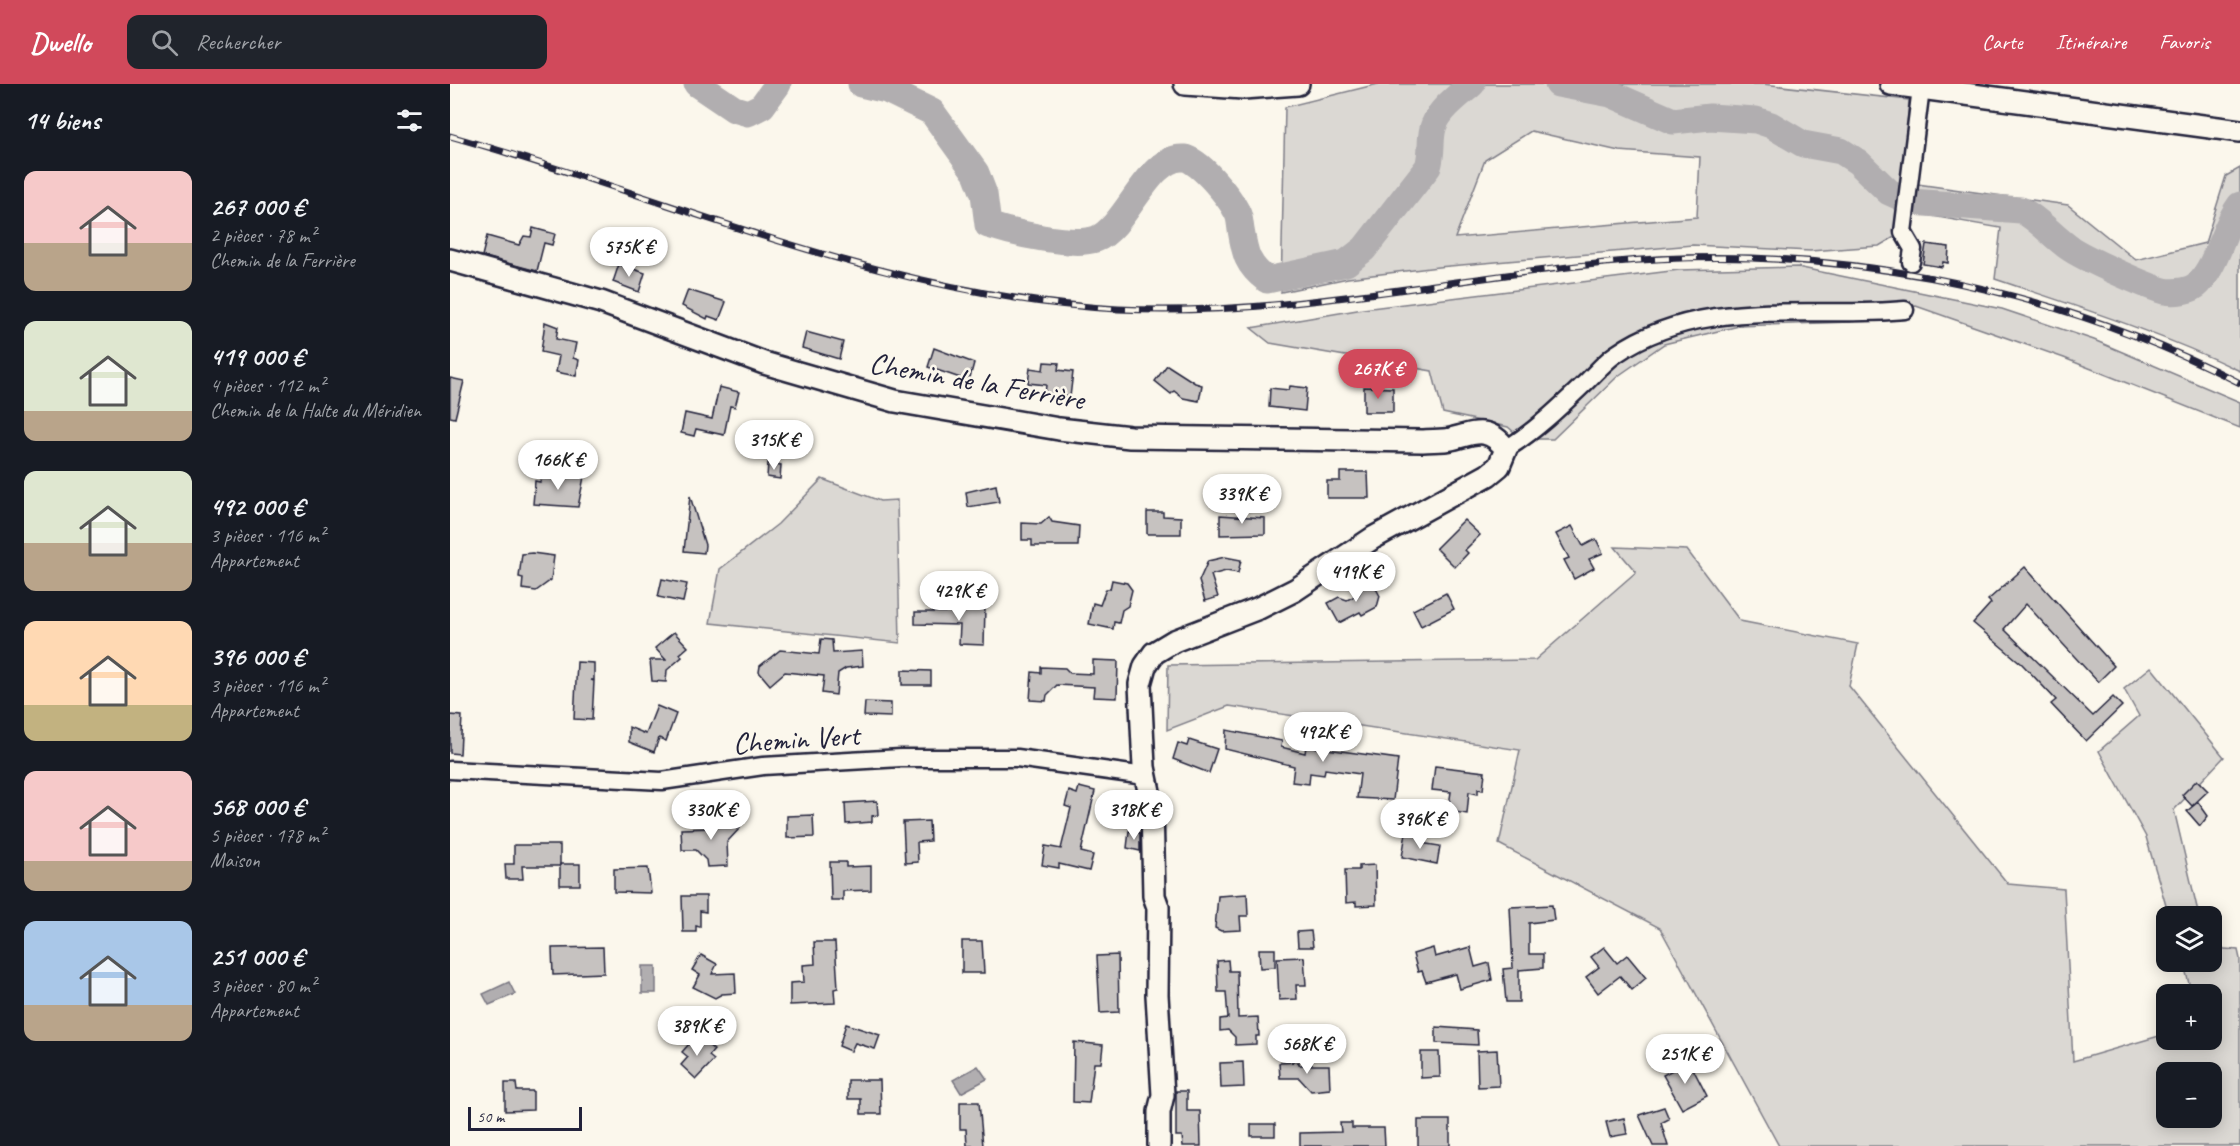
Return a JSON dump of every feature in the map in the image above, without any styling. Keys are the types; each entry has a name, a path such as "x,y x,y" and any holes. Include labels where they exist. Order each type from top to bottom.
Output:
{"street":[{"path":"1185,84 1244,88 1298,84"},
{"path":"1891,84 1933,87 2240,131"},
{"path":"1911,262 1913,249 1903,232 1909,175 1933,87"},
{"name":"Chemin de la Ferrière","path":"450,260 601,302 765,363 895,401 1059,429 1130,437 1422,441 1448,440 1469,434 1485,433 1494,435 1506,449"},
{"path":"1159,1146 1159,1112 1163,1095 1157,995 1158,907 1154,896 1152,806 1145,776 1140,684 1145,666 1154,653 1174,641 1259,608 1295,590 1373,538 1488,474 1499,466 1506,449 1546,421 1614,355 1644,336 1672,326 1717,316 1820,312 1865,314 1905,310"},
{"name":"Chemin Vert","path":"450,770 662,781 753,767 901,758 1017,758 1145,776"}],"shaded area":[{"path":"1378,84 1763,84 1909,100 1903,182 2068,205 2136,260 2205,243 2226,176 2240,168 2240,371 2150,333 1995,279 2001,228 1909,212 1903,232 1879,246 1810,251 1693,245 1438,267 1348,278 1281,292 1285,107","holes":["1531,131 1619,151 1700,157 1697,217 1455,238 1485,160"]},
{"path":"1797,267 2002,309 2094,340 2240,402 2240,428 2064,358 1916,306 1850,322 1739,326 1664,344 1618,376 1553,439 1522,439 1508,427 1443,413 1432,371 1270,343 1251,328 1363,309 1679,270"},
{"path":"822,479 880,501 897,500 900,643 710,623 720,569 778,524"},
{"path":"1615,547 1687,550 1740,621 1858,644 1849,686 2008,884 2064,889 2073,1061 2156,1037 2156,1050 2222,1050 2222,984 2189,984 2186,972 2222,972 2222,949 2238,950 2240,959 2240,1146 1779,1146 1660,928 1499,844 1520,750 1229,706 1167,730 1168,665 1535,660 1636,572"},
{"path":"2151,667 2224,757 2174,810 2197,906 2166,906 2146,837 2099,751 2139,716 2124,689"},
{"path":"642,966 656,966 656,993 642,993"},
{"path":"509,982 515,994 489,1005 483,994"},
{"path":"978,1066 987,1079 961,1093 953,1080"}],"building":[{"path":"533,228 555,234 552,245 544,243 537,271 482,256 487,236 519,245 524,236 531,237"},
{"path":"1926,244 1949,247 1948,263 1943,262 1942,267 1923,264"},
{"path":"619,264 645,273 639,292 613,282"},
{"path":"688,290 726,302 719,320 708,316 707,319 682,306"},
{"path":"545,322 558,327 556,339 576,343 573,358 579,360 576,376 556,372 559,356 541,352"},
{"path":"806,332 843,342 839,359 802,348"},
{"path":"934,348 974,363 969,381 928,367"},
{"path":"1044,362 1059,363 1058,370 1073,372 1070,397 1045,393 1046,385 1028,383 1030,368 1043,370"},
{"path":"1167,365 1202,385 1199,401 1183,398 1174,391 1171,394 1155,381"},
{"path":"450,378 464,381 455,418 450,417"},
{"path":"1290,386 1307,388 1305,411 1269,407 1270,388 1289,390"},
{"path":"719,387 739,392 735,407 730,406 724,435 696,429 694,436 681,433 685,413 712,419"},
{"path":"1364,387 1393,388 1393,412 1364,412"},
{"path":"768,463 781,465 780,479 767,477"},
{"path":"1340,472 1368,472 1369,498 1327,498 1327,481 1340,481"},
{"path":"541,475 584,477 578,507 533,504 535,481 540,482"},
{"path":"996,485 999,502 968,507 966,492"},
{"path":"690,496 705,545 704,553 684,551"},
{"path":"1147,512 1163,512 1163,516 1181,517 1181,534 1147,534"},
{"path":"1220,515 1265,518 1265,534 1220,535"},
{"path":"1049,517 1052,522 1079,526 1078,546 1032,546 1032,540 1022,540 1022,523 1041,524"},
{"path":"1464,520 1480,535 1465,550 1468,553 1455,567 1436,548"},
{"path":"1572,526 1583,546 1596,539 1603,553 1589,559 1594,568 1574,579 1564,560 1569,558 1556,534"},
{"path":"522,554 554,556 551,580 536,591 522,589 523,578 519,577"},
{"path":"1225,557 1241,560 1238,573 1226,571 1211,575 1218,597 1205,601 1199,581 1208,561"},
{"path":"2025,567 2114,666 2098,682 2026,604 2004,629 2093,716 2113,697 2122,706 2086,741 2051,704 2056,700 2022,664 1973,623 1991,603 1988,600"},
{"path":"662,579 687,584 683,602 658,597"},
{"path":"1112,580 1127,583 1132,590 1128,606 1122,610 1119,623 1114,622 1113,629 1089,624 1093,603 1100,605 1106,589 1110,589"},
{"path":"1372,581 1380,596 1377,607 1362,615 1360,612 1339,623 1328,603 1339,597 1347,600 1359,594 1362,587"},
{"path":"1446,593 1454,609 1421,626 1413,610"},
{"path":"945,606 985,607 984,645 959,644 960,625 915,624 915,612 945,612"},
{"path":"674,632 688,647 680,654 682,657 667,670 666,682 652,681 650,660 666,660 655,648"},
{"path":"821,639 832,640 833,653 862,651 863,666 846,668 838,673 836,695 822,693 824,676 785,672 770,685 759,672 760,666 780,650 819,654"},
{"path":"1093,660 1118,661 1117,698 1093,697 1094,687 1057,685 1047,695 1046,701 1030,700 1032,672 1041,673 1041,667 1065,668 1070,673 1093,674"},
{"path":"577,662 594,663 594,680 591,680 594,681 592,720 574,719"},
{"path":"902,670 931,671 931,685 902,685"},
{"path":"865,702 891,703 891,717 864,716"},
{"path":"657,706 676,714 666,741 659,738 654,752 629,742 629,727 646,734"},
{"path":"450,715 462,716 460,754 450,753"},
{"path":"1226,730 1282,741 1281,747 1305,753 1306,746 1398,759 1393,800 1357,798 1360,774 1325,769 1324,775 1310,773 1309,784 1292,782 1294,766 1225,749"},
{"path":"1189,740 1217,749 1209,773 1173,759 1178,743 1187,746"},
{"path":"1435,766 1485,772 1483,790 1478,789 1478,794 1469,792 1467,814 1448,811 1451,792 1432,790"},
{"path":"2197,780 2208,791 2192,806 2182,795"},
{"path":"1079,787 1095,791 1081,852 1093,855 1089,871 1059,864 1059,868 1042,865 1045,846 1061,849 1071,808 1065,806 1069,791 1077,794"},
{"path":"877,801 878,815 872,816 872,822 846,824 845,803"},
{"path":"2198,802 2208,816 2200,826 2187,811"},
{"path":"725,814 740,828 727,842 728,866 707,867 706,860 696,850 682,850 681,829 711,828"},
{"path":"813,815 814,837 787,838 787,816"},
{"path":"929,821 930,841 917,842 918,862 905,863 903,822"},
{"path":"1129,831 1140,833 1140,851 1127,848"},
{"path":"1406,833 1422,835 1421,843 1440,846 1437,864 1402,857"},
{"path":"514,845 560,845 560,866 522,866 523,879 506,879 505,864 514,864"},
{"path":"830,862 846,862 846,867 871,866 871,890 843,891 843,900 831,900"},
{"path":"560,864 580,864 580,885 560,885"},
{"path":"1375,865 1376,905 1356,906 1356,902 1346,903 1345,870 1359,870 1359,866"},
{"path":"648,868 651,893 614,892 614,869"},
{"path":"1247,894 1248,916 1240,916 1241,930 1221,931 1215,928 1218,896"},
{"path":"682,896 706,896 706,912 700,911 700,927 696,926 696,932 683,932"},
{"path":"1552,905 1554,920 1529,923 1529,954 1543,954 1543,968 1519,970 1519,1002 1506,1002 1503,969 1513,968 1510,907"},
{"path":"1311,931 1313,947 1298,947 1297,932"},
{"path":"962,941 982,941 984,973 962,973"},
{"path":"814,942 835,942 838,988 834,989 835,1003 790,1005 790,983 804,982 803,965 815,964"},
{"path":"603,947 604,973 553,975 552,948"},
{"path":"1470,947 1475,967 1489,963 1492,980 1460,989 1456,974 1426,982 1422,971 1418,972 1413,954 1433,948 1435,957"},
{"path":"1604,947 1617,963 1627,955 1646,978 1632,990 1620,976 1598,993 1586,977 1599,967 1591,957"},
{"path":"1259,949 1275,949 1275,967 1260,968"},
{"path":"701,955 717,964 712,974 735,973 736,993 722,994 715,998 693,987 700,975 692,970"},
{"path":"1118,955 1119,1012 1100,1013 1097,956"},
{"path":"1304,957 1306,985 1296,985 1297,999 1279,1000 1277,958"},
{"path":"1228,960 1229,971 1237,971 1238,1018 1258,1017 1259,1036 1256,1036 1256,1044 1235,1045 1235,1037 1228,1030 1220,1031 1220,1019 1228,1018 1226,992 1218,992 1217,961"},
{"path":"846,1024 880,1035 875,1049 855,1043 851,1051 839,1046"},
{"path":"1436,1027 1477,1030 1478,1045 1436,1043"},
{"path":"697,1035 714,1050 709,1056 714,1060 696,1079 681,1065 688,1057 682,1052"},
{"path":"1074,1042 1103,1045 1101,1063 1094,1063 1089,1103 1073,1102"},
{"path":"1497,1050 1499,1086 1478,1087 1477,1051"},
{"path":"1421,1052 1439,1052 1440,1077 1421,1078"},
{"path":"1689,1061 1707,1096 1682,1109 1663,1075"},
{"path":"1243,1062 1244,1087 1221,1088 1220,1063"},
{"path":"1299,1062 1299,1065 1329,1065 1330,1089 1311,1091 1299,1078 1280,1078 1279,1063"},
{"path":"848,1080 880,1080 881,1114 861,1114 861,1099 848,1099"},
{"path":"505,1083 516,1083 517,1091 533,1091 533,1110 505,1111"},
{"path":"1176,1091 1187,1091 1187,1111 1200,1111 1201,1146 1183,1146 1182,1136 1176,1136"},
{"path":"960,1102 979,1102 983,1146 967,1146 966,1129 960,1129"},
{"path":"1664,1107 1669,1119 1661,1123 1668,1146 1653,1146 1639,1115"},
{"path":"1624,1118 1627,1134 1610,1137 1606,1122"},
{"path":"1418,1120 1450,1120 1450,1146 1418,1146"},
{"path":"1340,1123 1352,1123 1352,1128 1384,1128 1385,1146 1300,1146 1300,1133 1341,1132"},
{"path":"1251,1124 1275,1124 1275,1136 1251,1136"}],"waterway":[{"path":"697,84 734,109 748,113 762,106 778,84"},
{"path":"861,84 887,90 932,112 976,173 984,194 988,225 1012,232 1058,240 1096,239 1118,221 1159,168 1171,160 1184,158 1191,160 1206,172 1233,206 1239,216 1248,258 1255,269 1267,280 1346,263 1364,249 1428,167 1431,140 1437,119 1450,103 1472,84"},
{"path":"1558,84 1611,94 1673,121 1710,117 1756,120 1771,125 1803,144 1841,151 1858,162 1889,192 1911,202 2021,210 2076,252 2164,291 2183,291 2199,283 2211,265 2240,205"}],"railway":[{"path":"450,136 780,241 863,265 947,286 1032,301 1118,309 1180,310 1241,307 1362,295 1605,263 1687,258 1769,259 1850,265 1931,278 2010,296 2089,319 2165,348 2240,383"}]}
